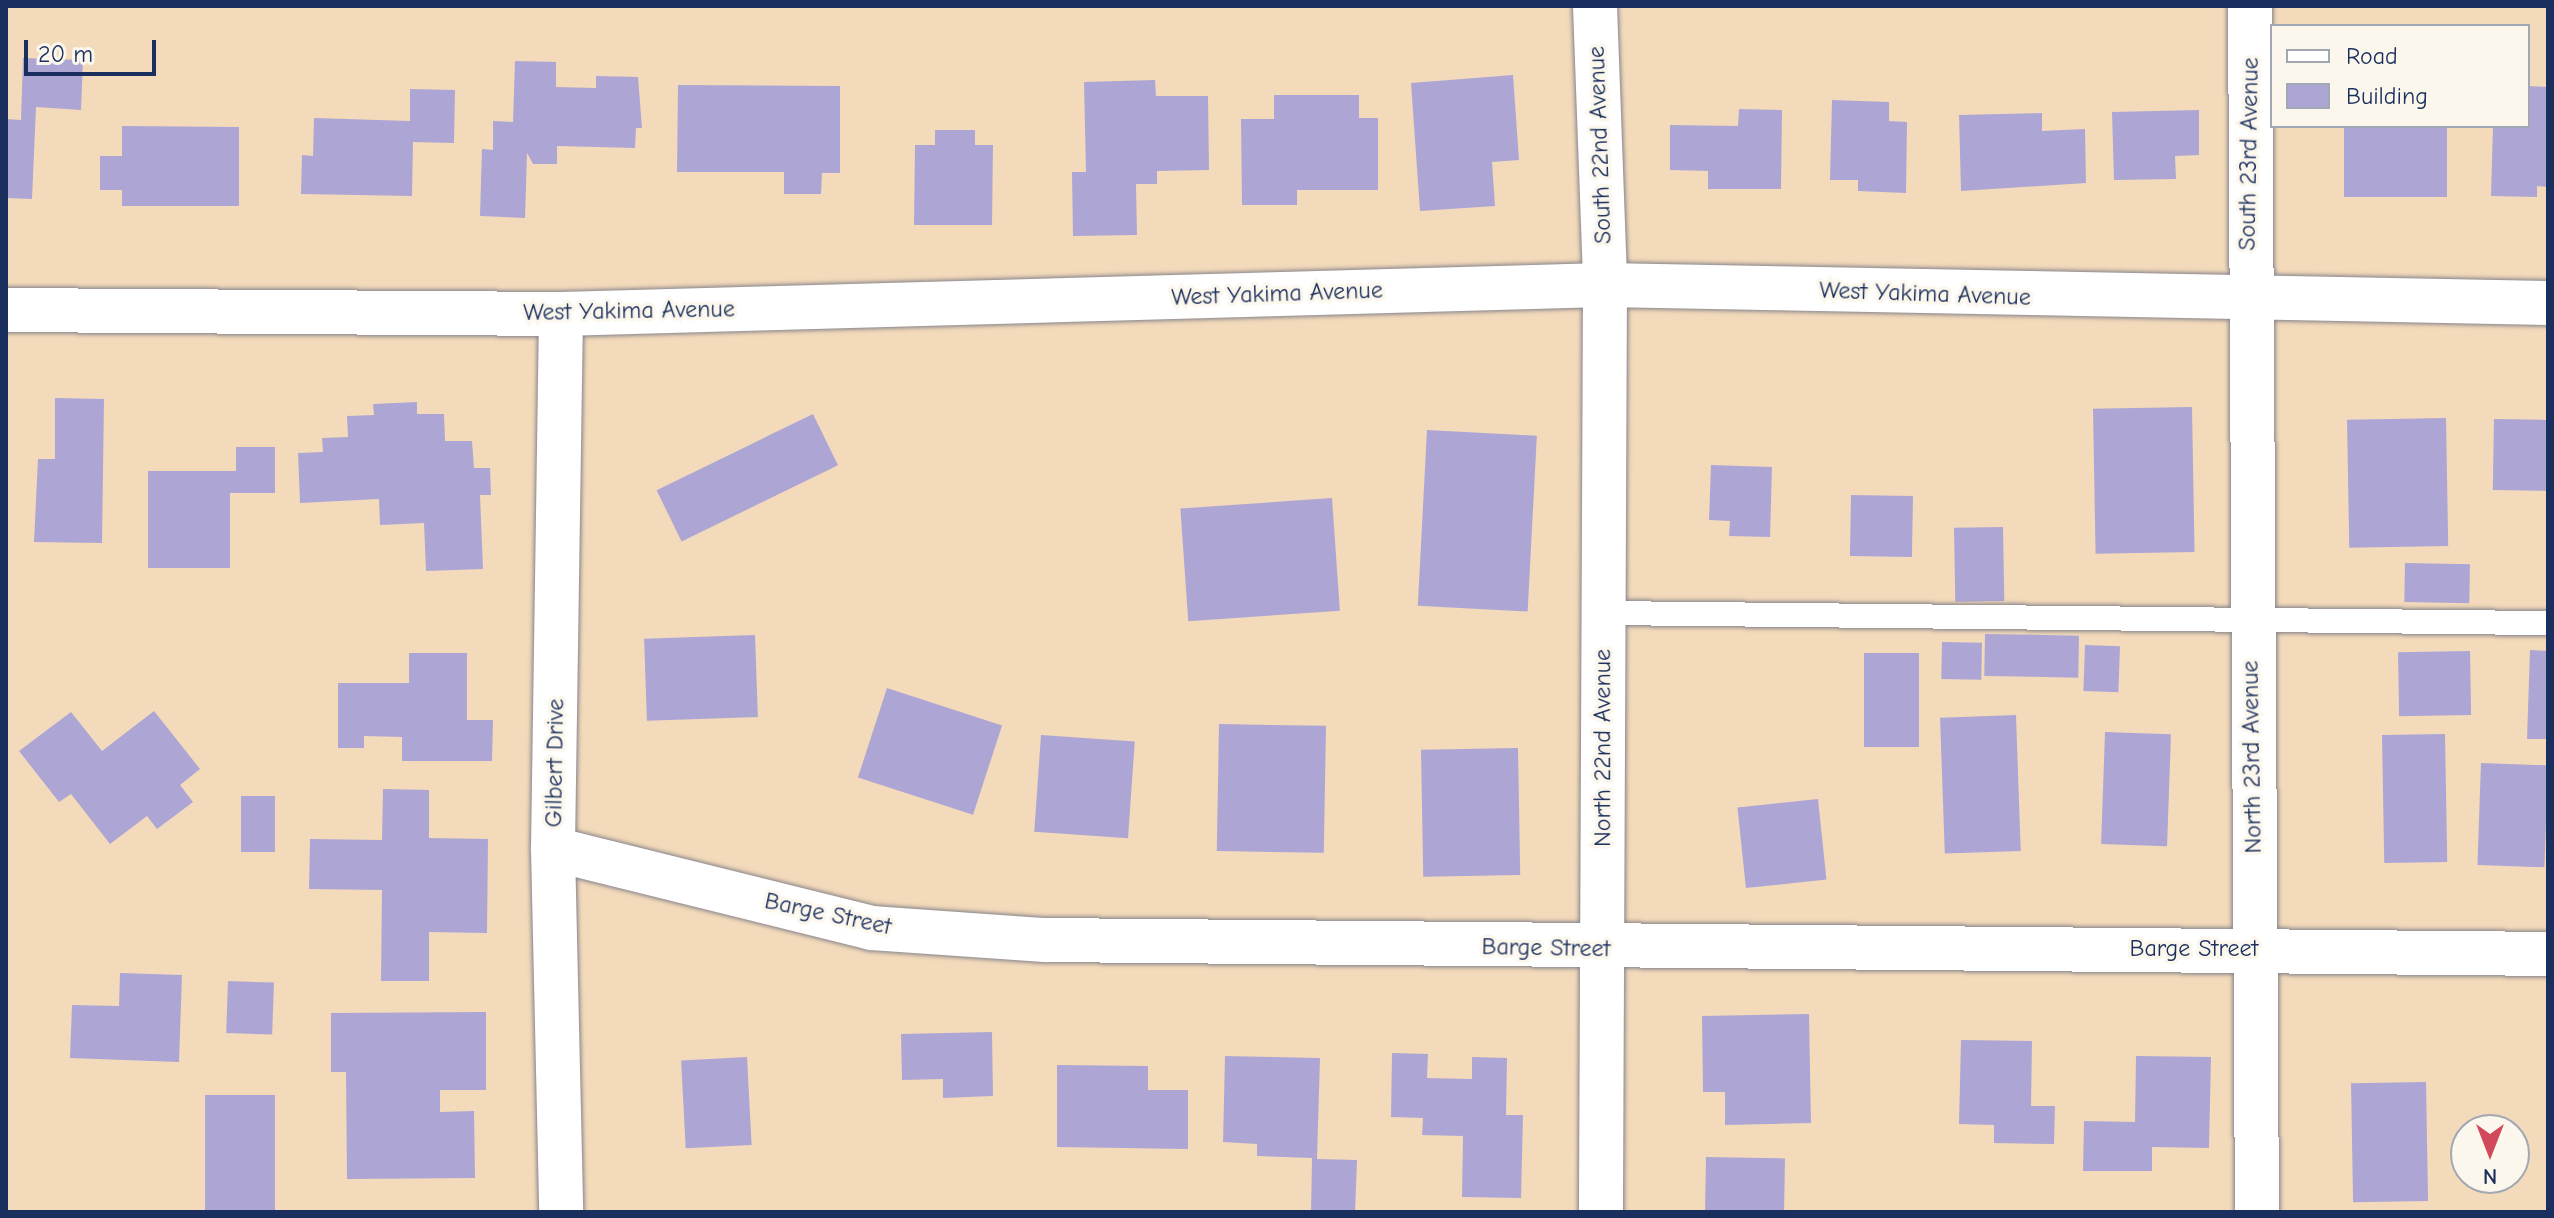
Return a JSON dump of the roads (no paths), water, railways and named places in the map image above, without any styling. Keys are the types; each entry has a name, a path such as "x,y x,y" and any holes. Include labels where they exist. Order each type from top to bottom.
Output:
{"street":[{"name":"South 22nd Avenue","path":"1595,6 1605,285"},
{"name":"South 23rd Avenue","path":"2247,303 2250,6"},
{"name":"West Yakima Avenue","path":"6,310 561,314 1605,285 2247,303 2548,303"},
{"name":"North 22nd Avenue","path":"1601,1212 1605,285"},
{"name":"North 23rd Avenue","path":"2247,303 2257,1212"},
{"name":"Gilbert Drive","path":"561,314 553,849 561,1212"},
{"name":"Barge Street","path":"553,849 872,928 1045,940 1602,949 2254,949 2548,954"}],"lane":[{"path":"1603,613 2548,623"}]}
